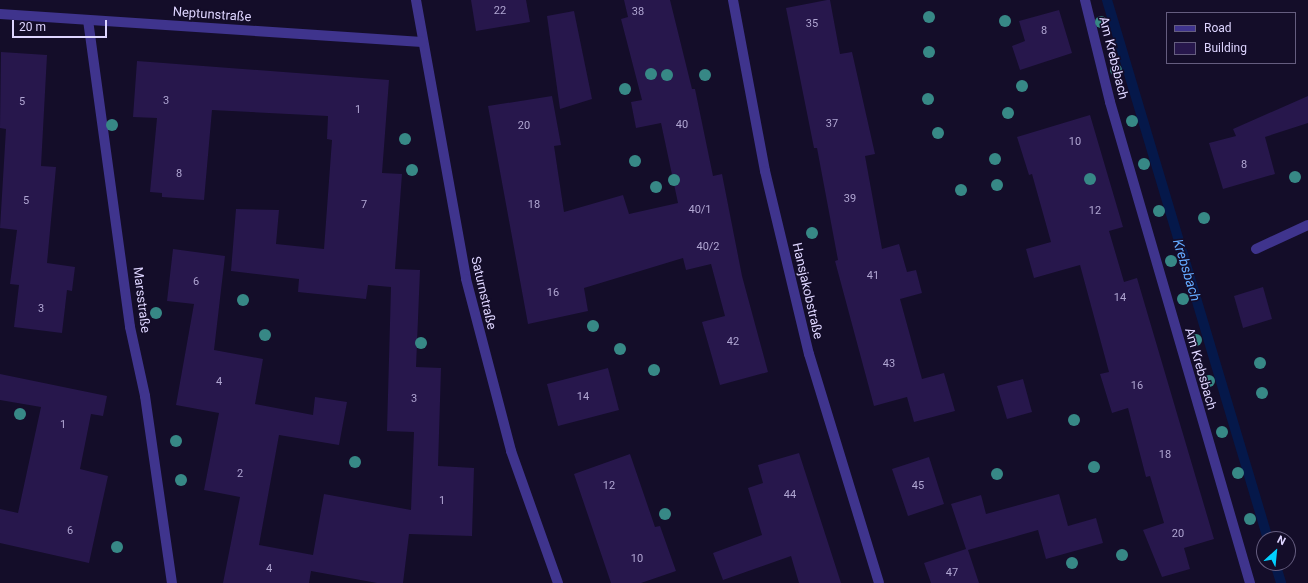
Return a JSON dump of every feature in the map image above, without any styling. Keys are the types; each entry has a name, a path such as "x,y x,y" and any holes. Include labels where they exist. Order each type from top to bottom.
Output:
{"street":[{"name":"Saturnstraße","path":"416,0 422,42 463,266 489,371 513,458 558,583"},
{"name":"Hansjakobstraße","path":"733,0 765,172 809,354 879,583"},
{"name":"Am Krebsbach","path":"1085,0 1110,102 1250,583"},
{"name":"Neptunstraße","path":"0,14 422,42"},
{"name":"Marsstraße","path":"88,20 130,327 145,396 172,583"},
{"path":"1256,249 1308,225"}],"building":[{"path":"471,0 526,0 530,22 476,31"},
{"path":"624,0 670,0 692,89 695,89 713,176 722,174 742,276 768,372 720,385 702,322 725,316 711,264 686,270 683,258 584,288 588,311 528,324 488,106 552,96 561,145 554,146 564,212 623,195 629,214 678,203 661,123 636,128 631,102 642,100 621,19 628,17"},
{"path":"830,0 840,54 852,52 875,154 865,156 882,249 899,244 907,272 916,270 922,293 900,299 922,379 944,373 955,411 914,422 907,397 874,406 835,261 838,260 817,148 814,148 786,8"},
{"path":"1059,10 1072,53 1020,70 1012,46 1025,41 1019,21"},
{"path":"574,11 592,99 560,109 547,16"},
{"path":"1,52 47,55 41,166 56,167 47,263 75,267 72,291 67,290 62,333 14,327 19,285 10,284 17,230 0,228 6,129 0,128"},
{"path":"137,61 389,80 382,173 402,174 395,269 420,270 416,367 441,368 438,466 474,468 472,536 409,534 403,583 377,583 311,571 309,583 223,583 240,497 204,490 219,413 176,405 194,304 167,301 173,249 225,256 214,350 263,359 255,404 313,415 315,397 347,402 339,445 279,435 259,545 313,555 324,494 411,510 414,432 387,431 391,287 368,285 366,299 298,292 299,279 231,271 236,209 279,210 276,244 324,249 332,140 327,139 328,116 212,110 204,200 162,197 162,193 150,192 157,118 133,117"},
{"path":"1308,96 1308,123 1265,137 1275,174 1223,189 1209,143 1236,136 1233,129"},
{"path":"1090,115 1123,227 1109,231 1124,282 1137,278 1214,539 1184,548 1190,569 1162,577 1143,530 1164,523 1150,476 1146,477 1128,408 1112,413 1100,374 1109,372 1080,265 1034,278 1026,249 1051,242 1032,174 1029,175 1017,137"},
{"path":"1263,287 1272,319 1243,328 1234,296"},
{"path":"608,368 619,410 558,426 547,384"},
{"path":"0,374 107,396 103,416 91,414 80,469 108,476 89,563 0,543 0,509 18,513 41,407 0,400"},
{"path":"1023,379 1032,412 1007,419 997,386"},
{"path":"799,453 841,583 799,583 791,556 723,580 713,553 762,535 748,488 763,483 758,465"},
{"path":"630,454 655,527 660,526 676,571 641,583 611,583 574,474"},
{"path":"929,457 944,504 908,516 892,469"},
{"path":"1059,494 1068,526 1096,518 1103,543 1046,559 1038,530 968,550 979,583 931,583 924,563 966,549 951,504 981,495 986,514"}],"waterway":[{"name":"Krebsbach","path":"1107,0 1266,531"},
{"name":"Krebsbach","path":"1277,571 1281,583"}]}
